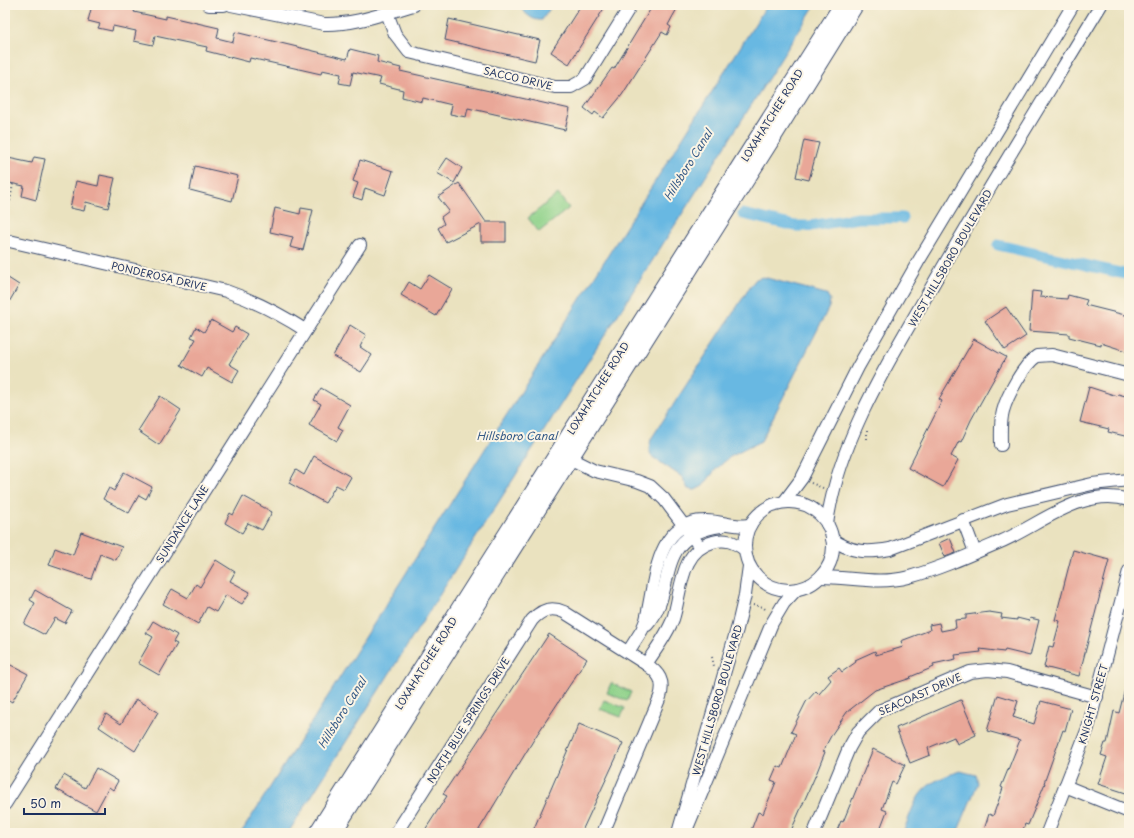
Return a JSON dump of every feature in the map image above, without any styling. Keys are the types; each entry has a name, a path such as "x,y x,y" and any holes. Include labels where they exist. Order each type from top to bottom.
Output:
{"main road":[{"name":"LOXAHATCHEE ROAD","path":"317,833 842,5"},
{"name":"LOXAHATCHEE ROAD","path":"333,833 855,5"}],"street":[{"path":"209,5 224,5"},
{"path":"231,5 324,24 338,25 414,5"},
{"name":"SACCO DRIVE","path":"387,13 395,34 409,52 555,87 571,87 585,79 631,5"},
{"path":"784,502 802,478 858,367 918,262 1074,5"},
{"name":"WEST HILLSBORO BOULEVARD","path":"827,524 834,490 845,453 885,371 947,260 1102,5"},
{"name":"PONDEROSA DRIVE","path":"5,240 226,291 275,311 305,330"},
{"name":"SUNDANCE LANE","path":"5,804 360,245"},
{"path":"1001,445 1001,422 1005,406 1025,368 1037,356 1052,355 1129,375"},
{"path":"569,458 589,469 632,479 650,486 660,495 700,547"},
{"path":"832,539 846,548 855,551 882,551 899,547 986,510 1016,501 1092,484 1129,480"},
{"path":"821,577 858,581 896,580 916,575 1011,537 1075,504 1108,497 1120,497 1129,500"},
{"path":"784,502 805,505 818,513 827,524 832,539 832,559 821,577 810,585 796,590 779,590 768,586 755,576 749,566 744,549 750,525 764,509 784,502"},
{"path":"656,599 663,549 672,535 684,525 704,520 726,525"},
{"path":"963,520 976,552"},
{"path":"603,833 661,692 662,682 655,670 628,652 642,630 671,560 683,543 705,529 726,525 750,525"},
{"path":"646,664 669,628 677,604 686,567 692,556 700,547 711,542 722,540 733,542 744,549"},
{"name":"WEST HILLSBORO BOULEVARD","path":"678,833 737,629 746,590 749,566"},
{"name":"KNIGHT STREET","path":"1047,833 1066,786 1097,697 1126,591 1129,571"},
{"name":"WEST HILLSBORO BOULEVARD","path":"685,833 772,623 784,603 796,590"},
{"path":"656,599 677,604"},
{"name":"NORTH BLUE SPRINGS DRIVE","path":"396,833 532,620 544,610 555,609 564,612 628,652"},
{"name":"SEACOAST DRIVE","path":"814,833 849,748 858,732 879,711 970,672 988,670 1007,672 1097,697"},
{"path":"1066,786 1129,812"}],"path":[{"path":"10,202 13,184"},
{"path":"810,482 827,489"},
{"path":"752,605 763,608 768,612"}],"green space":[{"path":"558,194 569,208 539,232 528,218"},
{"path":"611,683 631,692 627,701 607,693"},
{"path":"604,700 625,708 621,717 600,709"}],"water":[{"path":"521,5 552,5 542,20 538,20 527,14 520,7"},
{"name":"Hillsboro Canal","path":"767,5 815,5 288,833 241,833"},
{"path":"763,277 826,294 830,299 829,307 761,441 730,457 716,469 703,486 695,490 688,489 682,477 651,456 649,449 651,439 752,284 756,279"},
{"path":"960,771 976,775 978,783 957,833 903,833 912,809 921,793 927,786 946,776"}],"building":[{"path":"92,5 116,5 135,9 134,12 166,19 166,16 219,28 217,38 233,42 235,32 347,59 350,49 378,56 377,62 401,68 400,71 570,109 565,130 468,108 466,117 450,114 452,105 423,98 422,102 402,97 403,90 379,84 381,78 353,72 350,85 339,83 341,74 322,70 321,74 250,58 249,62 206,51 207,47 155,36 153,45 134,41 136,31 113,26 112,31 98,28 100,24 88,21"},
{"path":"581,5 606,5 569,64 551,52"},
{"path":"653,5 679,5 668,25 671,27 667,35 662,32 622,95 603,118 595,112 593,115 584,108 612,68 614,69"},
{"path":"449,19 540,40 535,61 445,40"},
{"path":"804,140 819,143 809,180 796,177"},
{"path":"34,157 45,159 36,200 22,196 24,186 5,182 8,158 32,163"},
{"path":"447,158 462,168 454,183 437,173"},
{"path":"360,160 393,171 385,195 365,188 362,200 353,197 358,183 353,181"},
{"path":"195,166 238,176 232,201 190,190"},
{"path":"100,175 115,178 108,208 86,202 84,211 70,208 76,181 98,186"},
{"path":"459,183 486,222 506,222 506,242 481,242 481,224 446,242 438,228 444,224 441,217 449,211 438,197"},
{"path":"275,208 300,214 301,208 313,210 303,250 290,247 293,237 270,232"},
{"path":"429,275 452,289 436,316 401,295 409,282 420,289"},
{"path":"5,276 19,285 5,309"},
{"path":"1032,291 1041,292 1040,297 1067,299 1068,295 1087,300 1085,305 1129,316 1129,352 1101,343 1101,345 1069,337 1069,334 1029,331"},
{"path":"1006,307 1026,336 1005,350 985,321"},
{"path":"211,320 232,332 235,327 247,334 229,364 239,370 232,382 207,368 202,377 181,365 196,339 191,337 196,327 204,332"},
{"path":"350,325 366,335 360,347 372,355 361,372 333,356"},
{"path":"974,339 1006,357 971,420 961,442 959,441 951,456 958,460 943,487 908,468 942,401 939,399"},
{"path":"1089,387 1117,396 1118,394 1129,397 1129,437 1108,432 1109,429 1080,422"},
{"path":"321,388 350,405 338,427 343,430 337,441 309,425 321,404 314,400"},
{"path":"160,396 181,410 159,445 138,431"},
{"path":"314,456 351,477 344,489 336,485 325,503 289,483 296,470 304,475"},
{"path":"124,472 152,487 146,499 139,495 129,513 103,499 109,488 114,491"},
{"path":"243,496 272,512 262,530 248,523 242,533 225,523 230,513 233,515"},
{"path":"81,532 122,547 116,560 100,554 91,579 49,565 55,548 73,555"},
{"path":"950,538 956,553 945,557 939,543"},
{"path":"1073,550 1109,560 1079,676 1044,667 1049,646 1053,647 1060,621 1055,620"},
{"path":"216,560 235,572 230,581 250,592 242,604 226,595 216,612 207,607 198,624 163,604 172,589 188,598 196,584 200,587"},
{"path":"35,590 72,611 65,623 55,618 45,635 24,624 35,603 30,600"},
{"path":"989,612 1002,614 1001,618 1017,620 1017,618 1029,621 1030,618 1039,620 1030,656 1005,650 1004,652 980,649 981,652 955,655 956,659 933,664 934,667 910,677 911,678 875,690 847,712 832,734 823,751 825,752 817,772 790,833 750,833 758,812 763,814 776,782 771,780 777,766 782,768 796,734 791,732 806,702 816,691 819,694 831,680 828,676 839,668 842,672 856,662 855,660 875,651 876,655 903,647 901,641 930,630 929,625 939,623 941,631 956,628 955,620 966,619 966,615"},
{"path":"153,621 177,635 173,642 177,644 159,675 138,663 153,637 146,633"},
{"path":"549,634 587,659 536,736 477,833 423,833 447,796 443,794"},
{"path":"5,662 28,674 12,702 5,698"},
{"path":"1126,685 1129,685 1129,794 1098,784 1107,757 1101,755 1105,743 1107,743 1114,711 1119,713"},
{"path":"998,695 1018,701 1013,717 1034,724 1041,701 1071,709 1065,731 1063,730 1045,783 1028,825 1025,824 1022,833 983,833 989,814 993,816 1003,788 1001,787 1020,740 987,731"},
{"path":"136,699 158,712 135,751 99,727 106,714 121,724"},
{"path":"961,700 976,735 957,744 954,737 928,748 930,755 910,763 896,728"},
{"path":"579,724 623,743 581,833 532,833"},
{"path":"873,749 905,765 896,784 892,782 882,809 887,811 879,832 871,829 870,833 836,833 841,821 843,822"},
{"path":"96,768 118,781 113,790 109,787 96,811 56,789 64,775 85,788"}],"waterway":[{"path":"743,214 795,226 810,226 858,218 903,218"},
{"path":"998,245 1129,275"}]}
